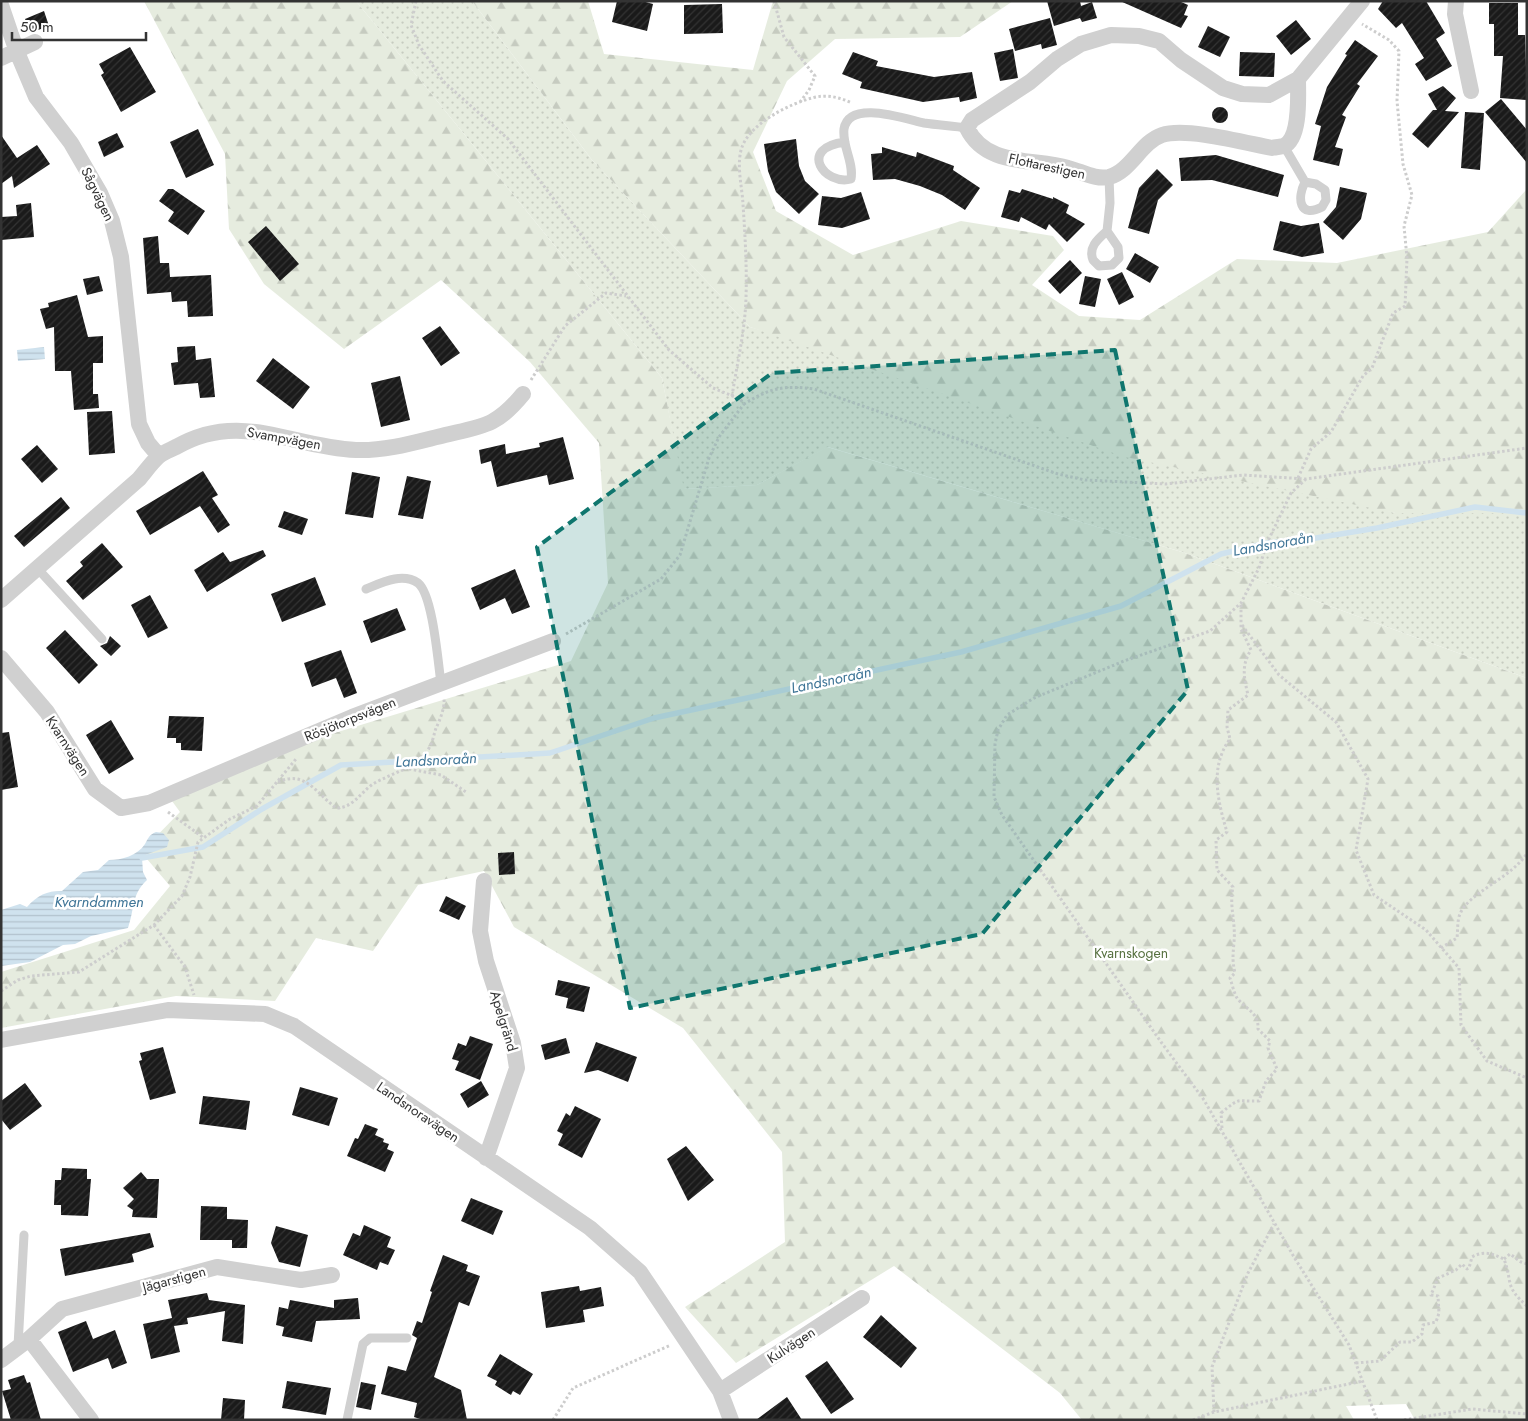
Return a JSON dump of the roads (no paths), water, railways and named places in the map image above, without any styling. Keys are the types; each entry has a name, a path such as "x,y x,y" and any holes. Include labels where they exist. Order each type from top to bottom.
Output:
{"street":[{"path":"967,128 972,120 1030,82 1056,59 1081,44 1111,34 1138,36 1159,41 1203,75 1224,88 1242,94 1269,95 1298,79 1362,1"},
{"path":"1456,1 1455,14 1471,91"},
{"name":"Sågvägen","path":"1,5 17,52 36,97 71,144 100,193 112,221 121,257 139,424 148,442 159,456"},
{"path":"1,58 35,42"},
{"path":"1108,177 1123,169 1145,147 1162,135 1189,134 1272,148 1284,146 1292,138 1298,114 1298,79"},
{"name":"Flottarestigen","path":"967,128 971,137 991,152 1012,160 1056,165 1086,175 1108,177"},
{"name":"Svampvägen","path":"1,600 139,479 159,456 194,436 213,431 252,430 345,449 380,450 487,425 508,413 523,394"},
{"name":"Rösjötorpsvägen","path":"154,801 320,730 553,641"},
{"name":"Kvarnvägen","path":"1,658 46,712 95,789 121,808 154,801"},
{"name":"Apelgränd","path":"484,881 480,931 486,961 513,1043 517,1068 486,1158"},
{"name":"Landsnoravägen","path":"1,1040 168,1010 265,1014 294,1026 590,1228 640,1272 720,1391 731,1420"},
{"name":"Jägarstigen","path":"1,1360 62,1309 217,1267 301,1280 332,1275"},
{"name":"Kulvägen","path":"720,1391 862,1298"},
{"path":"23,1343 90,1420"}],"lane":[{"path":"845,142 827,145 822,148 819,157 821,167 828,175 844,180 851,179 852,172 845,142 844,128 847,120 860,114 885,114 923,123 967,128"},
{"path":"1284,146 1304,182"},
{"path":"1107,231 1110,203 1108,177"},
{"path":"37,568 102,639"},
{"path":"366,589 397,578 409,579 418,584 424,593 431,616 441,684"},
{"path":"23,1343 24,1235"},
{"path":"347,1420 364,1344 370,1338 407,1338"}],"water":[{"path":"44,347 45,359 18,361 17,350"},
{"name":"Kvarndammen","path":"156,832 163,833 169,840 167,847 145,855 142,858 143,872 147,880 138,891 128,928 91,936 75,944 63,945 30,962 1,966 1,910 20,904 27,907 43,894 62,891 83,872 98,870 109,860 124,858 138,852 150,835"}],"waterway":[{"name":"Landsnoraån","path":"142,858 203,847 262,809 341,765 550,753 654,718 961,652 1121,606 1221,554 1267,543 1310,539 1377,528 1475,507 1527,513"}],"park label":[{"name":"Kvarnskogen","path":"1131,953"}]}
